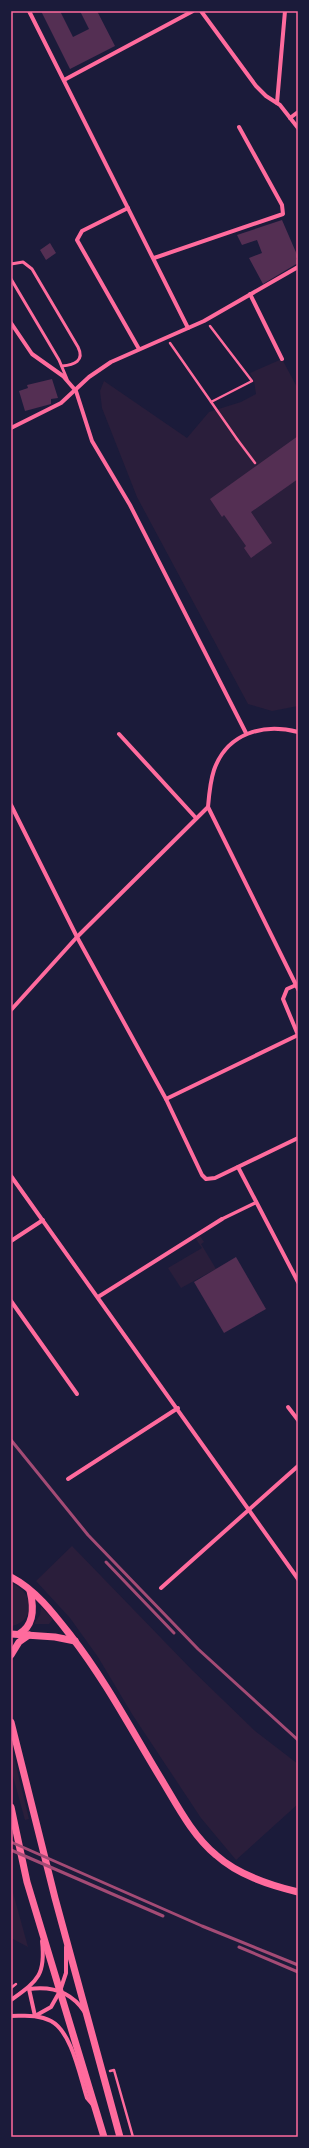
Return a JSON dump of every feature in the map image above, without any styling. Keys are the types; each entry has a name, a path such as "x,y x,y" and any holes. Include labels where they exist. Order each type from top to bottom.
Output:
{"street":[{"path":"30,11 188,328"},
{"path":"64,80 193,11"},
{"path":"201,11 256,86 266,96 277,103 298,128"},
{"path":"277,103 285,11"},
{"path":"290,118 298,112"},
{"path":"154,258 282,214 282,205 239,127"},
{"path":"128,208 82,231 77,240 139,349"},
{"path":"11,428 61,403 106,365 204,321 298,267"},
{"path":"250,294 282,359"},
{"path":"11,323 32,354 68,381 76,391 92,441 130,505 246,733"},
{"path":"11,1010 77,937 208,807 216,765 224,752 246,733 273,729 298,732"},
{"path":"119,734 196,818"},
{"path":"11,805 77,937 166,1099 200,1174 206,1179 215,1178 298,1138"},
{"path":"166,1099 298,1035 283,999 287,989 297,987 208,807"},
{"path":"238,1167 255,1203 298,1282"},
{"path":"11,1176 178,1408 298,1579"},
{"path":"98,1297 222,1219 255,1203"},
{"path":"11,1241 43,1220"},
{"path":"11,1301 77,1394"},
{"path":"288,1407 298,1420"},
{"path":"68,1479 178,1408"},
{"path":"161,1588 249,1508 298,1466"},
{"path":"11,1577 30,1590 53,1613 76,1641 95,1668 182,1814 202,1842 217,1856 241,1872 271,1884 298,1892"},
{"path":"15,1634 28,1627 32,1614 30,1590"},
{"path":"15,1634 76,1641"},
{"path":"11,1655 22,1639 30,1635"},
{"path":"11,1722 67,1940 120,2137"},
{"path":"11,1807 27,1882 104,2137"},
{"path":"11,2000 29,1988 41,1970 43,1954 40,1925"},
{"path":"35,2016 51,2007 60,1991 66,1974 65,1955 67,1940"},
{"path":"29,1988 42,1987 60,1991 78,2002 90,2021"},
{"path":"29,1988 35,2016"},
{"path":"11,2016 35,2016 51,2021 63,2031 86,2098 96,2109"}],"lane":[{"path":"11,264 24,262 32,269 78,347 81,355 79,360 76,363 62,366"},
{"path":"11,279 62,366 68,381"}],"path":[{"path":"204,321 214,330 252,381 211,402"},
{"path":"176,352 237,439"},
{"path":"228,426 243,448 255,462"},
{"path":"11,1988 21,1981"}],"shaded area":[{"path":"282,359 298,389 298,706 272,711 248,704 137,497 102,408 100,391 104,381 187,438 209,412 241,402 256,394 254,381 250,373"},
{"path":"200,1236 204,1242 201,1244 216,1269 181,1288 168,1268 202,1248 196,1239"},
{"path":"72,1546 192,1670 255,1731 298,1764 298,1804 236,1860 201,1818 132,1714 98,1657 70,1618 36,1581"},
{"path":"11,1582 25,1593 30,1605 28,1615 25,1619 16,1625 11,1626"},
{"path":"41,1607 53,1619 49,1624 34,1624 40,1615"},
{"path":"11,1745 29,1819 25,1820 11,1769"},
{"path":"11,1888 12,1889 28,1947 11,1938"}],"building":[{"path":"41,11 60,11 73,37 89,29 80,11 97,11 115,46 70,69"},
{"path":"282,220 298,257 296,258 298,263 263,284 249,258 262,253 257,240 242,245 237,235"},
{"path":"50,243 56,253 46,260 40,250"},
{"path":"52,379 58,398 51,399 51,404 25,411 19,391 28,388 27,385"},
{"path":"298,436 298,479 251,512 272,543 251,558 244,548 246,546 224,515 222,517 210,499"},
{"path":"236,1257 266,1309 224,1333 194,1282"}],"railway":[{"path":"11,1440 88,1535 198,1649 298,1740"},
{"path":"106,1562 174,1633"},
{"path":"11,1842 202,1926 298,1965"},
{"path":"11,1850 163,1916"},
{"path":"239,1947 298,1972"}]}
